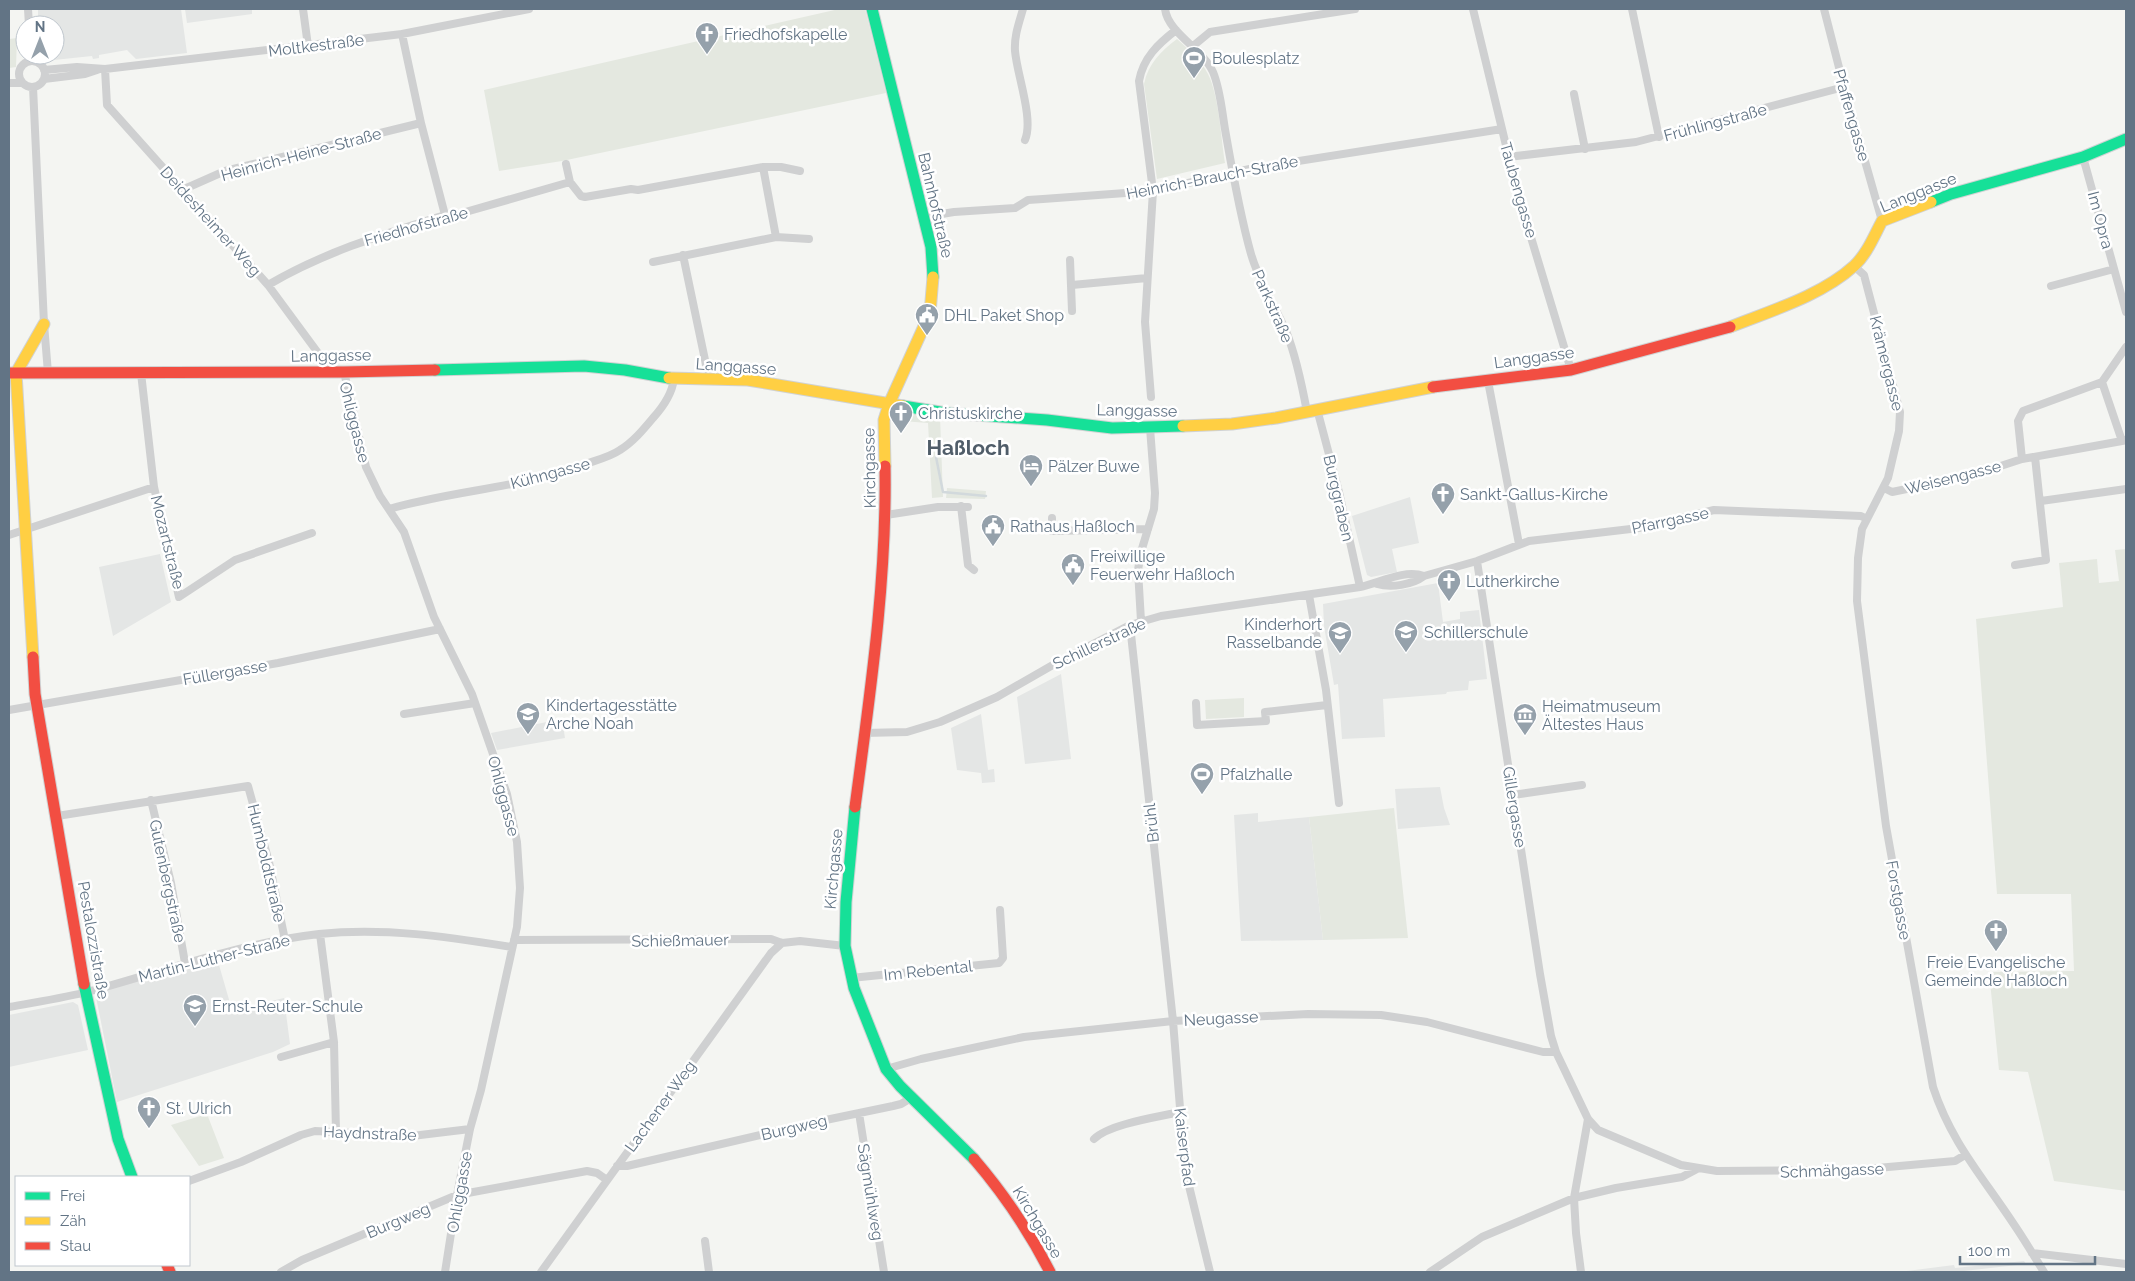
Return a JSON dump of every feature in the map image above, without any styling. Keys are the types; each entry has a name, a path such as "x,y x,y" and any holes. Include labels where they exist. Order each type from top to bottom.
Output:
{"street":[{"path":"303,9 308,46"},
{"name":"Moltkestraße","path":"44,75 76,67 103,69 402,34 529,9"},
{"name":"Bahnhofstraße","path":"872,9 931,247 934,269 933,298 926,324 889,404"},
{"path":"1023,9 1015,38 1015,51 1027,118 1028,131 1025,140"},
{"name":"Parkstraße","path":"1165,9 1176,30 1193,46 1212,71 1219,95 1237,196 1250,254 1262,286 1289,338 1312,410"},
{"path":"1193,46 1210,32 1355,9"},
{"name":"Taubengasse","path":"1473,9 1508,156 1571,370"},
{"path":"1632,9 1659,137"},
{"name":"Pfaffengasse","path":"1824,9 1882,221"},
{"path":"1151,397 1145,322 1153,192 1139,81 1142,68 1150,55 1163,40 1176,30"},
{"path":"402,34 421,123 445,215"},
{"path":"9,75 18,73 22,65"},
{"path":"9,83 22,83 33,87 40,83 44,75 39,65"},
{"name":"Deidesheimer Weg","path":"103,69 107,105 268,285 324,361 329,372"},
{"path":"18,73 22,83"},
{"path":"33,87 48,373"},
{"name":"Frühlingstraße","path":"1508,156 1585,149 1659,137 1844,87"},
{"path":"1574,94 1585,149"},
{"name":"Heinrich-Heine-Straße","path":"182,190 225,171 421,123"},
{"name":"Heinrich-Brauch-Straße","path":"923,217 954,212 1016,208 1028,200 1043,198 1153,192 1233,172 1502,129"},
{"name":"Langgasse","path":"12,373 344,372 584,366 626,370 674,379 765,382 946,413 1047,420 1112,428 1150,428 1256,422 1423,388 1571,370 1720,331 1805,297 1854,266 1872,242 1882,221 1951,194 2083,156 2126,139"},
{"name":"Im Opra","path":"2083,156 2126,312"},
{"path":"566,164 570,182 580,196 585,197 631,189 638,190 763,168 781,167 800,171"},
{"path":"763,168 776,237"},
{"name":"Friedhofstraße","path":"268,285 300,267 349,246 445,215 455,216 570,182"},
{"path":"653,262 776,237 809,240"},
{"path":"683,256 709,379"},
{"path":"1070,260 1072,311"},
{"name":"Krämergasse","path":"1854,266 1864,275 1899,403 1899,431 1888,478 1866,519"},
{"path":"2051,286 2114,269"},
{"path":"1072,285 1147,278"},
{"path":"12,373 44,324"},
{"path":"2102,382 2126,347"},
{"name":"Ohliggasse","path":"344,372 362,454 371,479 404,532 440,629 475,703 507,794 514,823 520,888 513,944 481,1090 470,1129 445,1272"},
{"name":"Pestalozzistraße","path":"12,373 25,531 30,633 37,705 58,816 86,992 118,1139 132,1176"},
{"name":"Mozartstraße","path":"141,373 154,487 179,597 235,560 312,533"},
{"name":"Kühngasse","path":"389,508 438,496 560,474 611,454 633,440 656,415 670,394 674,379"},
{"path":"1488,381 1518,544"},
{"name":"Weisengasse","path":"1884,488 1892,492 1970,476 2035,456 2124,440 2102,382 2023,411 2018,420 2022,459"},
{"name":"Kirchgasse","path":"889,404 884,420 886,514 876,643 847,884 845,946 851,978 886,1069 911,1098 968,1152 998,1187 1032,1237 1050,1272"},
{"name":"Burggraben","path":"1312,410 1339,492 1360,587"},
{"path":"1141,621 1138,570 1154,509 1155,493 1150,428"},
{"path":"2015,565 2046,560 2035,456"},
{"path":"9,535 154,487"},
{"path":"2041,502 2126,489"},
{"path":"886,514 964,506 968,565 974,570"},
{"name":"Pfarrgasse","path":"1477,561 1529,541 1639,528 1714,510 1861,516 1866,519"},
{"path":"1052,518 1052,531 1148,529"},
{"name":"Forstgasse","path":"1866,519 1862,529 1858,558 1857,601 1885,816 1933,1087 1942,1114 1965,1155 2013,1223 2044,1272"},
{"name":"Schillerstraße","path":"864,733 908,732 940,722 997,697 1058,662 1141,621 1161,616 1360,587 1377,584 1384,579 1416,573 1424,576 1477,561"},
{"name":"Gillergasse","path":"1477,561 1540,974 1556,1052"},
{"path":"1308,595 1327,705 1339,803"},
{"name":"Brühl","path":"1130,626 1173,1021"},
{"name":"Füllergasse","path":"9,710 278,663 440,629"},
{"path":"404,714 475,703"},
{"path":"1196,703 1197,725 1266,721 1265,712 1327,705"},
{"path":"1513,795 1582,784"},
{"name":"Humboldtstraße","path":"151,800 248,786 269,862 285,940"},
{"path":"58,816 151,800"},
{"name":"Gutenbergstraße","path":"151,800 170,884 184,963"},
{"name":"Im Rebental","path":"851,978 998,963 1003,958 1000,910"},
{"name":"Martin-Luther-Straße","path":"9,1007 86,992 243,948 320,934 378,932 417,934 513,944"},
{"path":"320,934 334,1042 336,1132"},
{"name":"Schießmauer","path":"513,944 771,939 782,943 800,941 845,946"},
{"name":"Lachener Weg","path":"541,1272 771,953 782,943"},
{"name":"Neugasse","path":"886,1069 921,1059 1024,1037 1173,1021 1308,1014 1381,1015 1427,1022 1543,1052 1556,1052"},
{"name":"Kaiserpfad","path":"1173,1021 1183,1145 1189,1186 1210,1272"},
{"path":"281,1057 334,1042"},
{"name":"Schmähgasse","path":"1556,1052 1588,1119 1598,1130 1682,1165 1697,1169 1753,1172 1855,1170 1955,1161 1965,1155"},
{"name":"Burgweg","path":"616,1166 627,1166 901,1104 911,1098"},
{"name":"Sägmühlweg","path":"859,1112 884,1272"},
{"path":"1094,1139 1101,1133 1114,1128 1180,1112"},
{"path":"1581,1272 1574,1198 1588,1119"},
{"name":"Haydnstraße","path":"190,1181 241,1162 301,1135 315,1131 412,1136 470,1129"},
{"name":"Schmähgasse","path":"1430,1272 1482,1237 1574,1198 1682,1176 1697,1169"},
{"name":"Burgweg","path":"281,1272 302,1260 457,1195 587,1172 597,1173 607,1180"},
{"path":"705,1241 709,1272"},
{"path":"2032,1254 2126,1264"}],"shaded area":[{"path":"38,9 181,9 187,53 136,59 127,50 99,55 99,58 93,59 92,56 65,59 65,15 38,15"},
{"path":"185,9 252,9 252,14 187,23"},
{"path":"839,9 865,9 886,93 562,161 499,171 484,90"},
{"path":"15,38 16,65 16,67 9,68 9,39"},
{"path":"1177,39 1202,64 1212,83 1225,163 1157,179 1144,84 1156,58"},
{"path":"891,408 940,416 943,497 932,498 928,423 889,420"},
{"path":"947,488 986,491 985,499 946,498"},
{"path":"1410,497 1419,543 1392,549 1397,572 1371,577 1367,575 1352,516"},
{"path":"2126,549 2126,1191 2054,1181 2028,1072 1999,1070 1989,972 2074,971 2071,894 1997,894 1976,619 2063,607 2059,563 2097,559 2099,583 2119,581 2115,550"},
{"path":"160,554 171,602 113,636 99,567"},
{"name":"Schillerschule","path":"1438,583 1443,622 1460,619 1460,612 1479,610 1487,679 1469,681 1468,690 1447,692 1446,694 1383,699 1385,737 1342,739 1338,684 1334,685 1324,626 1323,604"},
{"path":"1061,674 1071,759 1025,764 1017,697"},
{"path":"1244,698 1244,717 1206,719 1205,700"},
{"path":"981,714 988,770 994,769 995,782 982,783 981,773 957,770 951,728"},
{"name":"Kindertagesstätte Arche Noah","path":"562,719 565,738 497,750 491,733"},
{"path":"1440,787 1450,825 1398,829 1395,789"},
{"path":"1394,808 1408,938 1323,940 1309,817"},
{"path":"1258,813 1258,822 1309,817 1323,940 1241,941 1234,815"},
{"name":"Ernst-Reuter-Schule","path":"217,958 232,1010 284,998 290,1044 273,1052 117,1102 95,992"},
{"path":"73,1002 78,1005 88,1050 9,1067 9,1015"},
{"path":"207,1114 224,1158 199,1166 171,1125"},
{"path":"2024,1261 2026,1264 1955,1272 1899,1272 1954,1265 1955,1268"}],"waterway":[{"path":"936,457 943,492 986,496"}],"traffic: fast":[{"path":"872,9 931,247 933,277"},
{"path":"1931,202 1951,194 2083,157 2126,139"},
{"path":"435,370 584,366 625,370 669,378"},
{"path":"903,406 946,413 1047,420 1112,428 1183,426"},
{"path":"855,807 846,902 845,946 854,988 886,1069 900,1086 974,1159"},
{"path":"84,984 118,1139 132,1176"}],"traffic: slow":[{"path":"1730,327 1795,302 1841,277 1863,256 1882,221 1931,202"},
{"path":"885,466 884,420 889,404 930,313 933,277"},
{"path":"33,657 16,373 44,324"},
{"path":"669,378 748,380 903,406"},
{"path":"1183,426 1232,424 1276,418 1433,387"}],"traffic: jam":[{"path":"1433,387 1571,370 1730,327"},
{"path":"9,373 435,370"},
{"path":"855,807 872,680 880,594 885,509 885,466"},
{"path":"33,657 35,694 84,984"},
{"path":"974,1159 1015,1213 1050,1272"},
{"path":"167,1266 170,1272"}],"place":[{"name":"Friedhofskapelle","path":"707,55"},
{"name":"Boulesplatz","path":"1194,79"},
{"name":"DHL Paket Shop","path":"927,336"},
{"name":"Christuskirche","path":"901,434"},
{"name":"Pälzer Buwe","path":"1031,487"},
{"name":"Sankt-Gallus-Kirche","path":"1443,515"},
{"name":"Rathaus Haßloch","path":"993,547"},
{"name":"Freiwillige Feuerwehr Haßloch","path":"1073,586"},
{"name":"Lutherkirche","path":"1449,602"},
{"name":"Schillerschule","path":"1406,653"},
{"name":"Kinderhort Rasselbande","path":"1340,654"},
{"name":"Kindertagesstätte Arche Noah","path":"528,735"},
{"name":"Heimatmuseum Ältestes Haus","path":"1525,736"},
{"name":"Pfalzhalle","path":"1202,795"},
{"name":"Freie Evangelische Gemeinde Haßloch","path":"1996,952"},
{"name":"Ernst-Reuter-Schule","path":"195,1027"},
{"name":"St. Ulrich","path":"149,1129"}],"district":[{"name":"Haßloch","path":"968,448"}]}
